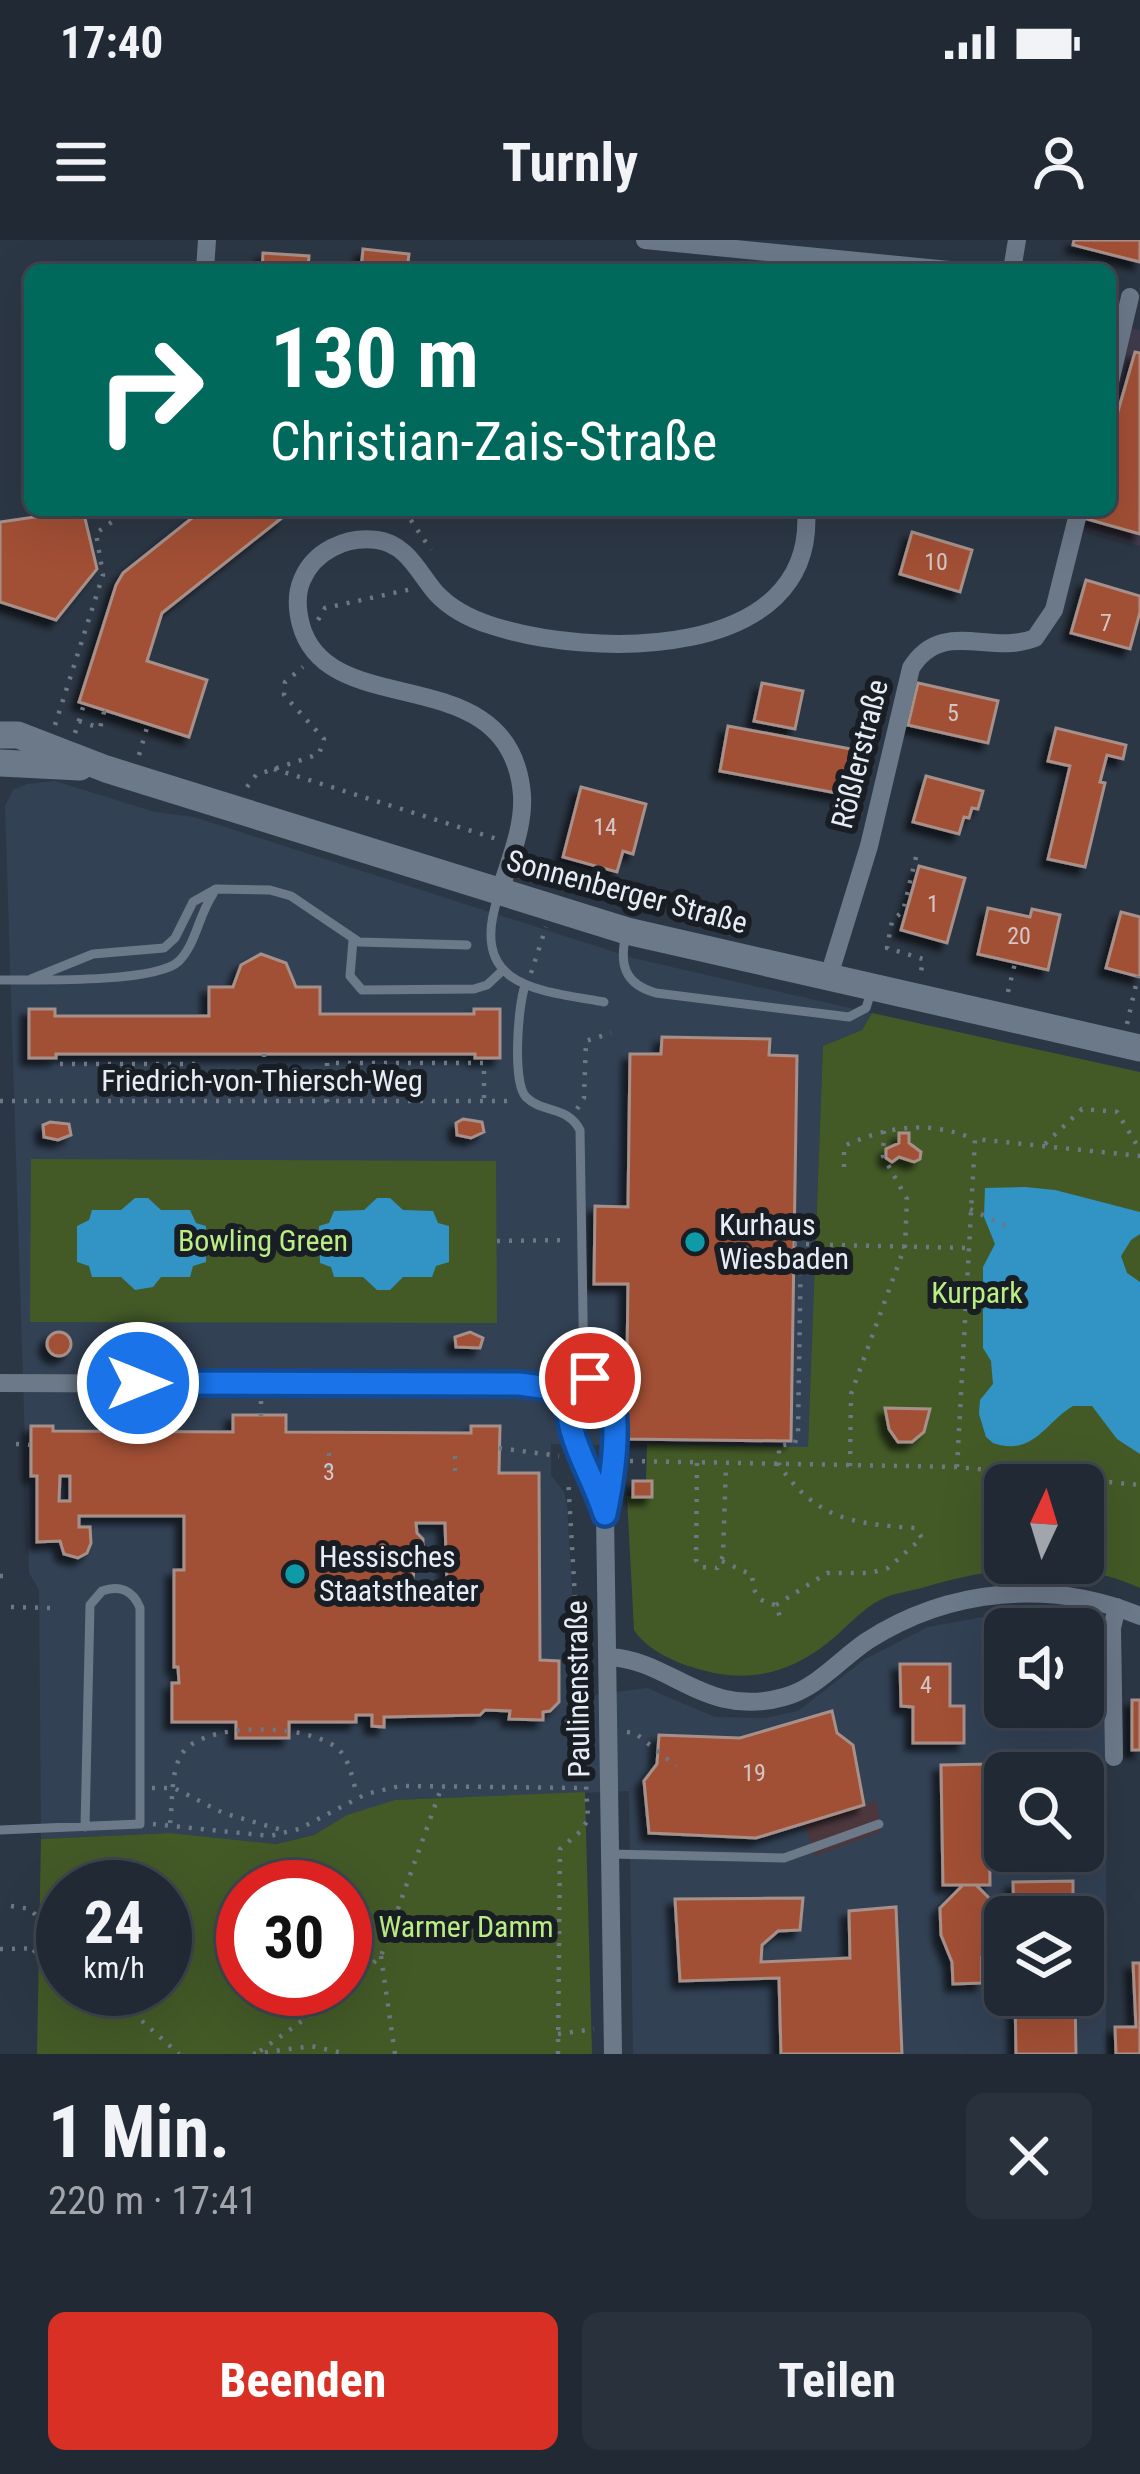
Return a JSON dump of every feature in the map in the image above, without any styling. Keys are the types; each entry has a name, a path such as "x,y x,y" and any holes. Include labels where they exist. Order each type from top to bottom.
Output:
{"main road":[{"name":"Sonnenberger Straße","path":"9,735 627,931 872,989 1134,1036"},
{"name":"Sonnenberger Straße","path":"0,763 106,769"}],"street":[{"path":"645,240 893,264"},
{"path":"1116,362 1135,298"},
{"path":"500,892 520,826 521,790 510,754 491,729 451,703 340,672 317,656 302,631 297,599 308,568 325,551 363,539 389,543 409,557 459,611 504,629 624,646 670,642 740,619 781,590 800,560 805,516"},
{"name":"Rößlerstraße","path":"828,979 869,846 911,668 921,652 949,640 1003,645 1035,638 1054,610 1078,516"},
{"path":"584,1378 574,1383 568,1405 572,1435 605,1514"},
{"name":"Paulinenstraße","path":"584,1378 602,1381 612,1394 613,1472 605,1514 613,2054"},
{"path":"0,1383 519,1384 549,1388 568,1405"},
{"path":"609,1657 633,1660 716,1698 749,1702 784,1697 813,1684 870,1639 967,1599 1030,1592 1117,1606 1140,1616"},
{"path":"1114,1757 1112,1628 1117,1606"}],"lane":[{"path":"0,980 140,976 170,969 189,948 216,889"},
{"path":"31,979 93,954 164,948 175,938 193,902 216,889 270,890 291,896 353,940 467,945"},
{"path":"500,892 490,937 502,971 525,986 604,1002"},
{"path":"627,931 622,951 626,974 640,988 656,993 849,1017 866,1008 872,989"},
{"path":"353,940 350,976 356,988 369,991 474,989 487,985 502,971"},
{"path":"525,986 518,1015 523,1094 571,1116 581,1139 584,1378"},
{"path":"0,1830 85,1827 140,1824 140,1608 126,1590 101,1591 90,1605 85,1827"},
{"path":"610,1854 784,1858 879,1824"}],"path":[{"path":"55,727 103,575 96,533 120,516"},
{"path":"408,516 441,563"},
{"path":"325,608 391,596 429,583"},
{"path":"245,790 256,775 319,754 324,739 284,695 285,682 317,656"},
{"path":"75,733 84,704"},
{"path":"79,721 93,726 100,710"},
{"path":"139,755 148,724"},
{"path":"274,769 514,844"},
{"path":"916,857 903,910 892,921 886,948 923,959 920,977"},
{"path":"536,961 545,932"},
{"path":"1007,997 1015,963"},
{"path":"1134,1036 1138,976"},
{"path":"571,1116 584,1098 586,1041 611,1033"},
{"path":"264,1054 264,1102"},
{"path":"328,1102 327,1064 484,1063 484,1102"},
{"path":"60,1064 199,1064 199,1102"},
{"name":"Friedrich-von-Thiersch-Weg","path":"0,1101 484,1102 509,1101 523,1094"},
{"path":"1045,1144 1082,1109 1100,1110 1118,1112 1140,1153"},
{"path":"850,1466 851,1394 905,1246 907,1199 883,1156 884,1128"},
{"path":"844,1167 844,1147 884,1128 952,1130 975,1139 1140,1153"},
{"path":"957,1467 975,1139"},
{"path":"970,1209 1006,1226"},
{"path":"496,1241 581,1240"},
{"path":"722,1561 752,1575 754,1594 776,1605 827,1573 870,1574 888,1568 922,1538 915,1528 836,1517 812,1503 779,1465 779,1446 795,1442 798,1432 797,1244 968,1248"},
{"path":"16,1444 30,1444"},
{"path":"329,1446 329,1468"},
{"path":"455,1448 455,1471"},
{"path":"500,1448 567,1457 588,1819 582,1831 560,1849 558,2054"},
{"path":"646,1461 957,1467 1140,1486"},
{"path":"697,1463 696,1560 700,1567 717,1568 722,1561 726,1464"},
{"path":"0,1576 11,1576"},
{"path":"776,1605 782,1620"},
{"path":"11,1607 50,1608"},
{"path":"170,1823 177,1764 193,1743 223,1733 309,1733 343,1754 358,1798"},
{"path":"634,1733 676,1766"},
{"path":"140,1824 170,1823 235,1835 287,1832 358,1798 400,1786 587,1788"},
{"path":"256,2053 338,1996 381,1956 442,1786"},
{"path":"174,1787 223,1813 287,1832"},
{"path":"11,1906 30,1909 36,1916"},
{"path":"0,1948 36,1948"},
{"path":"30,1948 36,1952"},
{"path":"381,1956 395,2054"},
{"path":"136,2016 179,2054"},
{"path":"558,2034 613,2025"},
{"path":"256,2053 311,2047 347,2054"}],"shaded area":[{"path":"1132,328 1140,330 1140,546 1080,529 1083,516 1116,516 1116,389"},
{"path":"55,781 155,812 194,817 633,958 872,1013 862,1030 823,1046 808,1448 551,1444 551,1475 567,1505 578,1697 647,1688 715,1717 765,1718 798,1711 865,1659 928,1627 984,1617 984,1728 1104,1728 1107,1621 1106,2054 633,2054 629,1791 396,1800 347,1815 314,1835 276,1844 170,1833 41,1839 39,1590 29,1573 5,806 13,790"},
{"path":"877,1801 880,1832 815,1856 804,1824"}],"green space":[{"name":"Kurpark","path":"872,1013 1140,1072 1140,1588 1104,1576 1104,1464 984,1464 984,1573 880,1600 815,1652 783,1668 749,1675 714,1673 661,1654 634,1630 627,1496 652,1497 652,1482 646,1481 647,1444 808,1447 823,1046 862,1030"},
{"name":"Bowling Green","path":"31,1159 496,1161 497,1323 30,1322"},
{"name":"Warmer Damm","path":"585,1792 592,2054 37,2054 38,2016 192,2016 192,1860 41,1860 41,1839 170,1833 276,1844 314,1835 347,1815 395,1800"}],"water":[{"path":"1025,1187 1140,1212 1140,1234 1121,1256 1127,1273 1140,1282 1140,1454 1117,1439 1092,1406 1073,1406 1038,1436 1019,1445 993,1443 986,1437 980,1400 993,1384 991,1361 983,1348 983,1267 995,1244 984,1217 985,1188"},
{"path":"135,1198 148,1198 161,1210 190,1210 196,1223 206,1226 206,1262 193,1266 190,1277 161,1277 153,1287 135,1290 121,1277 92,1277 89,1266 77,1262 77,1226 89,1220 92,1210 121,1210"},
{"path":"377,1198 390,1198 403,1210 433,1211 438,1223 449,1226 449,1262 436,1266 432,1277 403,1277 390,1290 377,1290 363,1277 334,1277 331,1267 320,1263 319,1226 329,1223 334,1211 364,1210"}],"building":[{"path":"1074,240 1140,240 1140,262 1073,245"},
{"path":"363,249 409,254 408,264 362,264"},
{"path":"263,253 309,256 308,264 262,264"},
{"path":"1135,352 1140,353 1140,534 1087,519 1116,516 1116,418"},
{"path":"84,516 97,569 56,620 0,602 0,522"},
{"path":"194,516 283,517 162,613 147,661 207,680 189,737 79,702 123,573"},
{"path":"912,532 972,550 960,592 900,574"},
{"path":"1086,580 1140,596 1130,649 1071,633"},
{"path":"762,683 803,691 795,729 754,721"},
{"path":"918,683 998,701 988,743 908,725"},
{"path":"728,726 856,750 847,795 720,771"},
{"path":"1056,728 1126,745 1123,759 1107,755 1085,867 1048,859 1070,766 1048,761"},
{"path":"926,776 983,791 978,809 972,808 969,818 964,817 959,834 913,822"},
{"path":"581,787 646,804 633,854 623,851 617,872 563,857"},
{"path":"919,866 965,878 947,943 901,930"},
{"path":"988,908 1030,917 1032,909 1060,915 1048,970 978,954"},
{"path":"1121,912 1140,917 1140,977 1106,968"},
{"path":"261,954 286,963 296,987 320,987 320,1014 474,1014 474,1009 500,1009 500,1058 475,1058 475,1054 56,1054 56,1058 29,1058 29,1009 55,1009 55,1016 209,1016 209,987 233,987 241,965"},
{"name":"Kurhaus Wiesbaden","path":"662,1037 770,1039 769,1055 797,1056 791,1441 626,1439 628,1284 594,1284 595,1206 628,1207 630,1054 661,1054"},
{"path":"463,1119 482,1122 484,1132 471,1138 457,1135 456,1123"},
{"path":"69,1124 71,1135 58,1140 44,1137 43,1125"},
{"path":"899,1133 909,1133 909,1143 921,1152 920,1159 899,1157 892,1162 886,1158 886,1149 899,1143"},
{"path":"59,1332 71,1344 59,1356 47,1344"},
{"path":"470,1332 483,1338 480,1348 456,1347 455,1337"},
{"path":"885,1408 930,1409 924,1432 912,1442 898,1442 889,1429"},
{"name":"Hessisches Staatstheater","path":"233,1415 286,1415 286,1432 471,1433 471,1426 500,1426 499,1473 539,1473 540,1660 559,1661 559,1702 543,1712 543,1720 509,1719 510,1711 485,1710 480,1715 384,1717 384,1727 372,1726 372,1715 356,1715 356,1722 289,1722 289,1738 236,1738 236,1722 172,1722 172,1683 179,1683 178,1667 174,1667 174,1570 184,1570 184,1516 79,1516 79,1527 90,1527 91,1543 78,1558 64,1554 60,1541 37,1542 31,1426 53,1426 53,1431 233,1432","holes":["60,1476 70,1476 70,1501 59,1501","416,1523 445,1523 447,1584 430,1601 337,1601 337,1584 412,1584 416,1558 423,1555"]},
{"path":"633,1481 652,1481 652,1497 633,1497"},
{"path":"900,1664 950,1664 950,1706 964,1706 964,1743 913,1743 913,1707 901,1706"},
{"path":"1132,1700 1140,1700 1140,1750 1132,1750"},
{"path":"832,1711 837,1733 853,1745 864,1805 756,1838 649,1833 644,1781 657,1764 659,1735 740,1738"},
{"path":"984,1764 984,1872 990,1872 990,1885 943,1885 941,1765"},
{"path":"1073,1881 1073,1896 1013,1896 1013,1882"},
{"path":"963,1885 976,1885 987,1896 982,1983 953,1984 940,1908"},
{"path":"803,1898 800,1930 778,1931 762,1945 761,1962 850,1958 849,1911 896,1907 902,2054 781,2054 779,1978 680,1981 675,1899"},
{"path":"1133,1963 1140,1963 1140,2054 1116,2054 1115,2027 1136,2027"},
{"path":"1015,2016 1075,2016 1076,2054 1016,2054"}],"place":[{"name":"Kurhaus Wiesbaden","path":"695,1242"},
{"name":"Hessisches Staatstheater","path":"295,1574"}],"route":[{"path":"138,1383 519,1384 549,1388 568,1405 572,1435 605,1514 613,1472 613,1402 606,1384 590,1378"}]}
